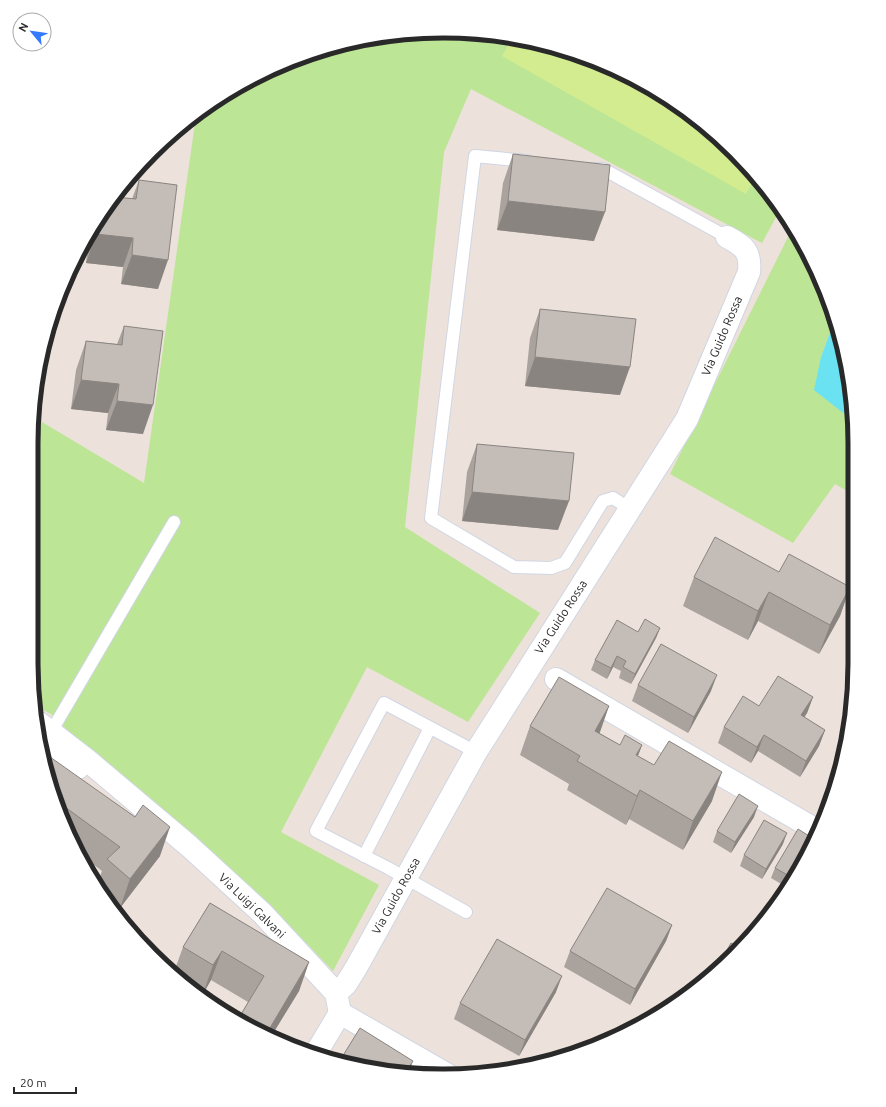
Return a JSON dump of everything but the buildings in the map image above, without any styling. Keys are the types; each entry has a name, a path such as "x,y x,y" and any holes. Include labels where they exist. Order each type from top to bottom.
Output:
{"street":[{"name":"Via Guido Rossa","path":"318,1049 346,984 476,752 687,419 748,272 750,261 745,249 737,242 727,237"},
{"path":"556,679 813,828"},
{"name":"Via Luigi Galvani","path":"44,734 69,762 147,811 189,846 262,912 338,1003 433,1069"}],"lane":[{"path":"535,162 475,156 431,518 514,566 551,568 565,563 603,501 613,498 630,509"},
{"path":"580,167 603,169 727,237"},
{"path":"44,734 174,522"},
{"path":"466,912 406,878 316,831 384,704 476,752"},
{"path":"364,856 430,728"}],"green space":[{"path":"443,38 496,41 573,59 646,92 690,122 729,157 747,176 778,215 762,243 471,89 444,152 405,527 540,613 468,722 367,667 281,832 379,885 333,971 266,901 156,805 84,747 51,714 40,708 38,664 39,420 144,483 195,123 241,92 288,69 313,59 364,46 390,41"},
{"path":"509,44 548,52 573,59 598,69 646,92 690,122 729,157 752,182 746,194 502,56"},
{"path":"790,234 817,288 831,329 821,357 842,412 847,414 848,492 835,484 793,543 670,474"}],"water":[{"path":"831,329 845,390 847,414 814,390 821,357"}]}
